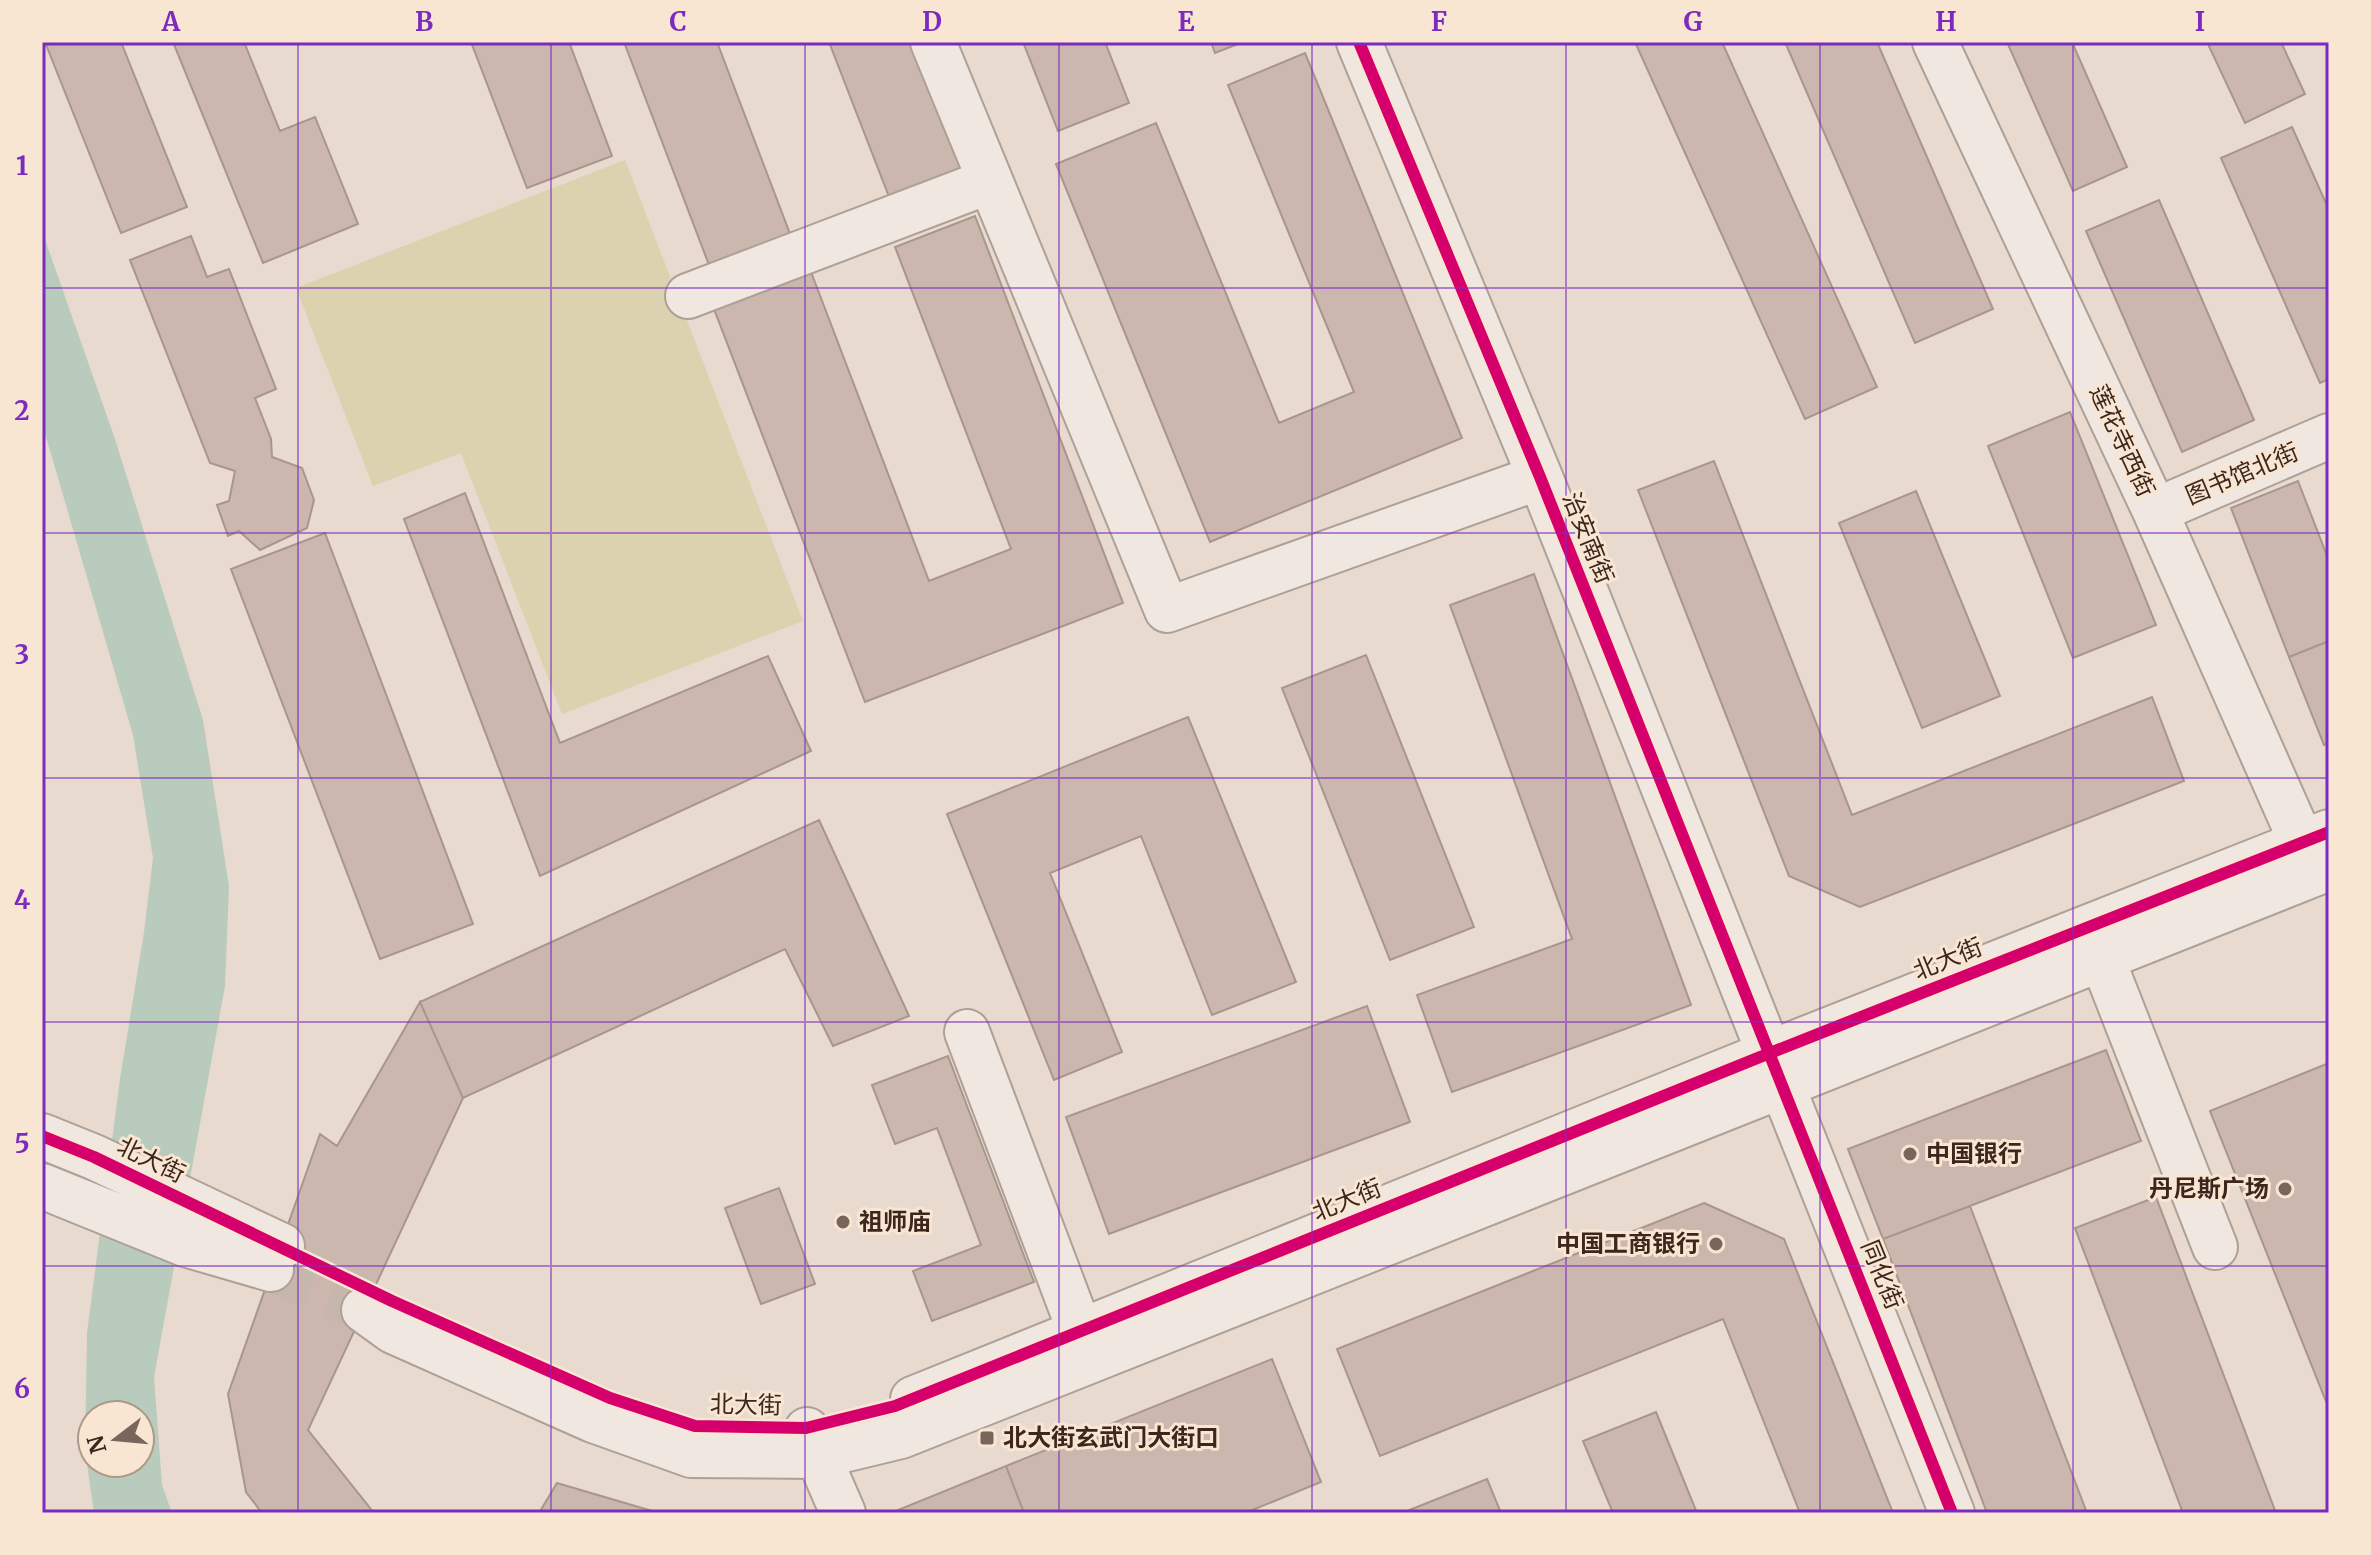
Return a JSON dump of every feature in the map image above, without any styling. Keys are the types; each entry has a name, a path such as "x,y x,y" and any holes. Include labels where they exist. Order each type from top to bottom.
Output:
{"street":[{"path":"933,42 1167,610 1540,477"},
{"name":"治安南街","path":"1359,42 1540,477 1776,1069"},
{"name":"莲花寺西街","path":"1935,42 2155,511 2320,848"},
{"path":"688,296 990,181"},
{"name":"图书馆北街","path":"2155,511 2329,436"},
{"name":"北大街","path":"812,1442 1080,1331 1776,1069 2096,942 2320,848"},
{"path":"2096,942 2215,1247"},
{"path":"967,1032 1080,1331"},
{"name":"北大街","path":"368,1301 610,1398 695,1426 812,1442 901,1436 1776,1069"},
{"name":"同化街","path":"1776,1069 1952,1513"},
{"name":"北大街","path":"42,1136 94,1157 190,1225"},
{"name":"北大街","path":"42,1186 92,1205 190,1225 277,1258"},
{"path":"812,1442 843,1513"}],"shaded area":[{"path":"625,160 803,621 562,714 461,453 373,486 296,288"},
{"path":"42,231 115,439 203,720 229,886 225,986 154,1377 156,1399 86,1399 87,1333 153,858 133,735 42,423"},
{"path":"156,1404 162,1485 172,1513 94,1513 89,1479 156,1479"}],"building":[{"path":"45,42 121,42 187,207 121,233"},
{"path":"173,42 244,42 280,131 315,117 358,224 263,263"},
{"path":"471,42 569,42 612,156 527,188"},
{"path":"624,42 717,42 795,247 714,278"},
{"path":"829,42 917,42 969,178 893,207"},
{"path":"1023,42 1105,42 1129,103 1058,131"},
{"path":"1211,42 1243,42 1215,53"},
{"path":"1635,42 1722,42 1877,387 1805,419"},
{"path":"1785,42 1877,42 1993,309 1915,343"},
{"path":"2007,42 2072,42 2127,167 2073,191"},
{"path":"2207,42 2281,42 2305,94 2245,123"},
{"path":"1305,53 1462,438 1210,542 1056,164 1156,123 1279,423 1354,392 1228,85"},
{"path":"2292,127 2329,210 2329,379 2320,383 2221,158"},
{"path":"2159,200 2254,420 2182,452 2086,231"},
{"path":"975,216 1123,603 865,702 714,309 811,272 929,581 1011,549 895,247"},
{"path":"191,236 207,277 229,269 276,389 255,398 271,439 272,457 302,468 314,500 307,528 260,550 239,531 228,536 217,505 229,501 235,471 210,463 130,260"},
{"path":"2070,412 2156,625 2073,658 1988,446"},
{"path":"1714,461 1852,815 2152,697 2184,781 1860,907 1789,876 1638,490"},
{"path":"2298,481 2329,561 2329,641 2289,657 2231,508"},
{"path":"1916,491 2000,696 1922,728 1839,523"},
{"path":"465,493 560,743 768,656 811,751 540,876 404,519"},
{"path":"325,533 473,924 380,959 231,569"},
{"path":"1534,574 1691,1005 1452,1092 1417,995 1572,939 1450,605"},
{"path":"2329,641 2329,743 2324,745 2289,657"},
{"path":"1366,655 1474,927 1390,960 1282,688"},
{"path":"1188,717 1296,982 1212,1015 1141,836 1050,873 1122,1052 1054,1080 947,814"},
{"path":"819,820 909,1016 833,1046 785,949 463,1098 420,1002"},
{"path":"420,1002 463,1098 308,1430 374,1513 262,1513 246,1492 228,1394 320,1134 337,1146"},
{"path":"1367,1006 1410,1122 1109,1234 1066,1117"},
{"path":"2106,1050 2141,1141 1883,1239 1848,1149"},
{"path":"948,1056 1034,1282 932,1321 913,1271 981,1245 937,1128 895,1144 872,1085"},
{"name":"丹尼斯广场","path":"2329,1063 2329,1409 2210,1111"},
{"path":"779,1188 815,1284 761,1304 725,1208"},
{"path":"2156,1197 2276,1513 2183,1513 2075,1228"},
{"path":"1704,1203 1784,1239 1893,1513 1800,1513 1723,1319 1380,1456 1337,1349"},
{"path":"1970,1206 2087,1513 1987,1513 1883,1239"},
{"path":"1272,1359 1321,1482 1245,1513 1024,1513 1006,1466"},
{"path":"1656,1412 1697,1513 1613,1513 1583,1441"},
{"path":"1006,1466 1024,1513 899,1513 898,1510"},
{"path":"1487,1479 1501,1513 1402,1513"},
{"path":"557,1483 659,1513 539,1513"}],"tunnel":[{"path":"271,1269 364,1310"}],"cycle path":[{"path":"1359,42 1540,477 1952,1513"},
{"path":"42,1136 94,1157 392,1301 610,1398 695,1426 806,1428 895,1406 1770,1053 2329,832"}],"place":[{"name":"中国银行","path":"1910,1154"},
{"name":"丹尼斯广场","path":"2285,1189"},
{"name":"祖师庙","path":"843,1222"},
{"name":"中国工商银行","path":"1716,1244"},
{"name":"北大街玄武门大街口","path":"987,1438"}]}
